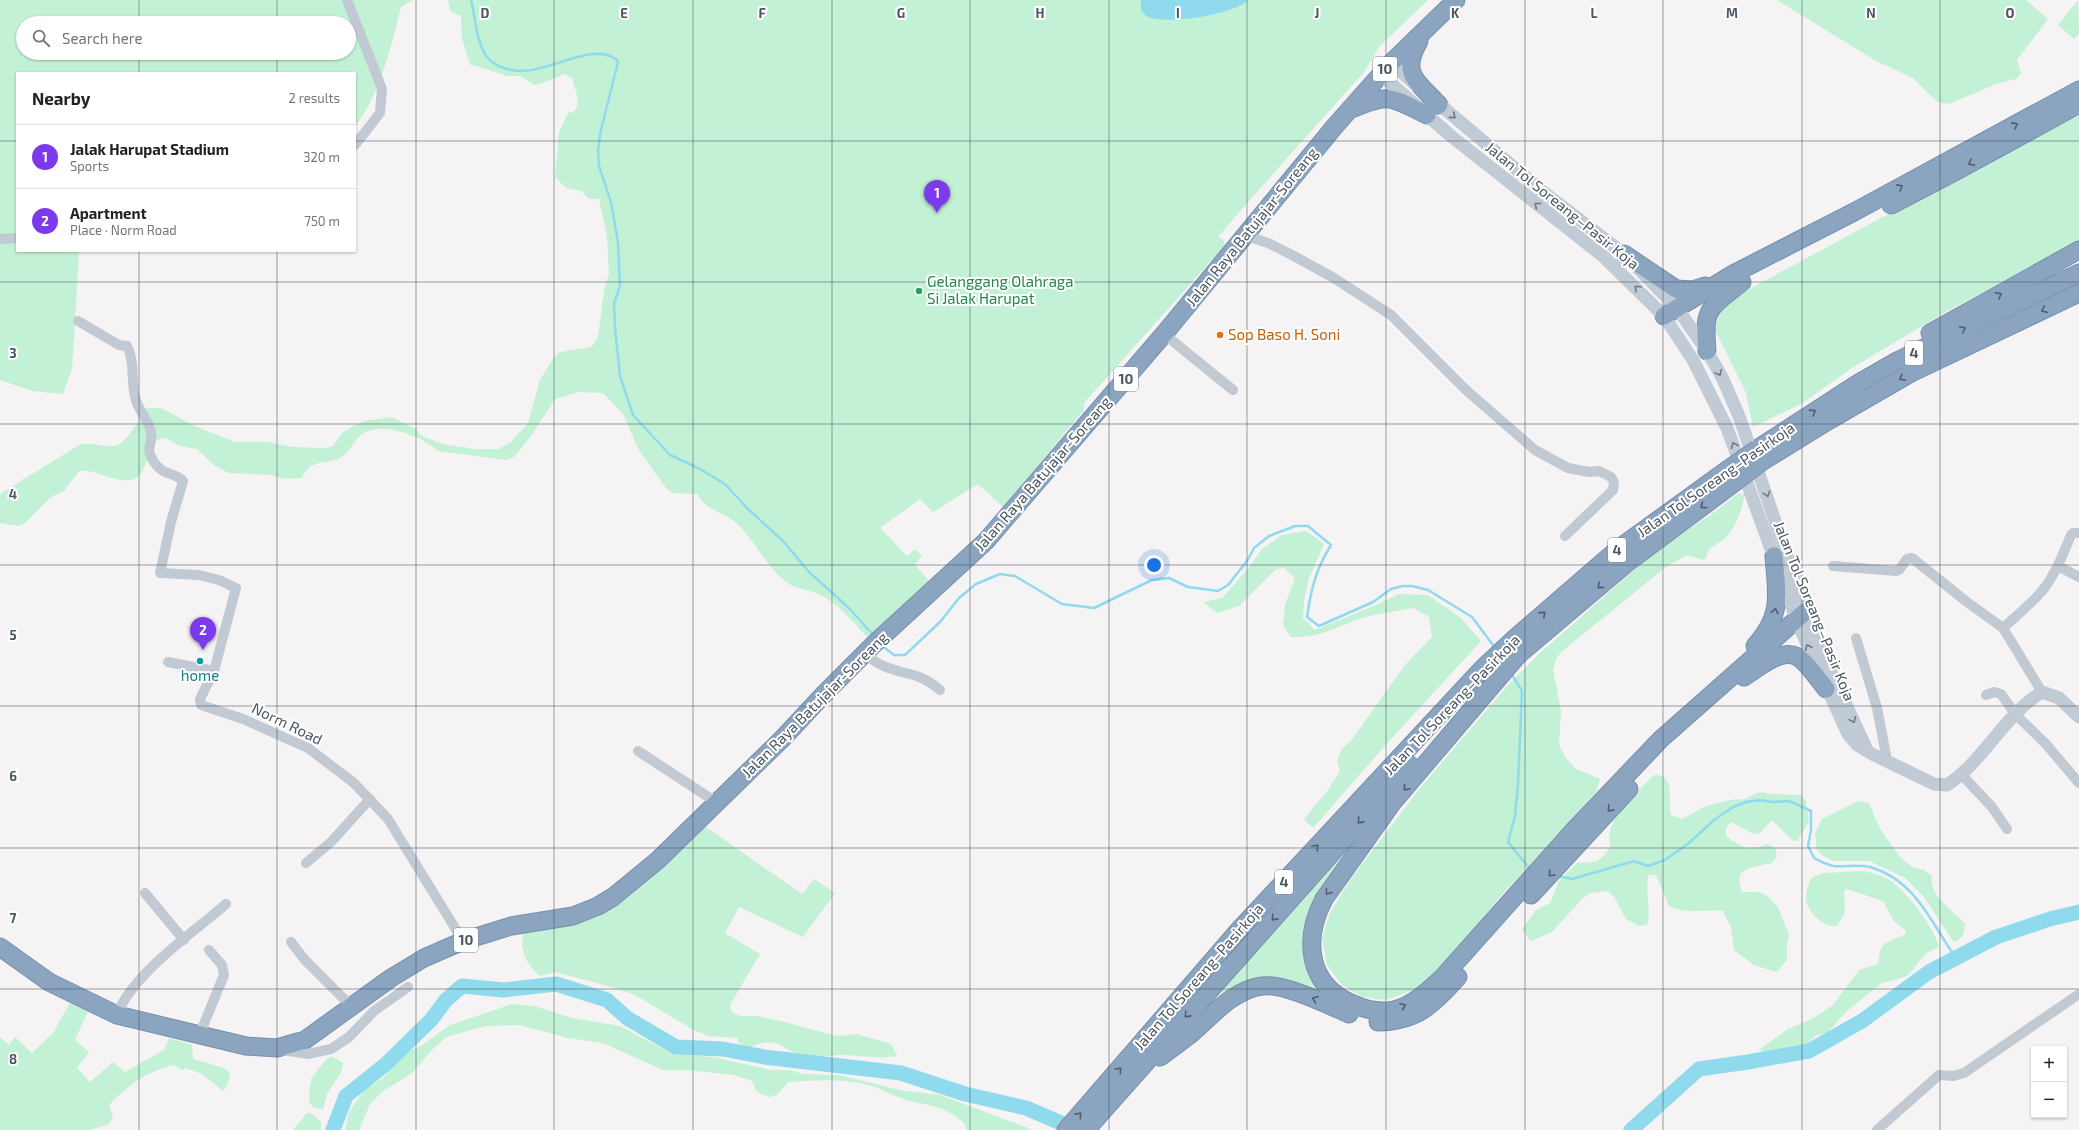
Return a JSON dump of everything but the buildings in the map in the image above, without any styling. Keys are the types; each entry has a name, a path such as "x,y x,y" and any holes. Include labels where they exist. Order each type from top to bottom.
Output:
{"highway":[{"name":"Jalan Raya Batujajar-Soreang","path":"0,947 49,982 117,1015 199,1036 259,1048 277,1048 305,1040 391,978 424,958 463,941 510,926 572,916 598,906 613,897 658,860 783,738 875,644 986,541 1164,334 1244,235 1350,110 1386,69 1456,0"},
{"path":"1424,32 1411,55 1410,66 1433,110"},
{"path":"1674,316 1854,212 2079,90"},
{"path":"1350,110 1378,98 1386,97 1433,110"},
{"path":"1624,254 1676,289 1693,290 1738,278 1960,169 2079,104"},
{"path":"1897,361 1923,336 2079,250"},
{"name":"Jalan Tol Soreang–Pasirkoja","path":"1086,1130 1100,1103 1238,931 1518,648 1627,563 1730,477 1857,384 1897,361 2079,273"},
{"path":"1707,351 1705,326 1708,313 1738,278"},
{"name":"Jalan Tol Soreang–Pasirkoja","path":"1760,455 1828,421 1911,373 2079,293"},
{"path":"1709,696 1759,642 1767,632 1775,617 1777,594 1774,556"},
{"path":"1560,854 1667,746 1803,619"},
{"path":"1127,1083 1191,1034 1226,1002 1238,995 1262,986 1286,989 1354,1016 1376,1022 1403,1020 1418,1013 1442,995 1527,891 1661,739 1709,696 1803,619"},
{"path":"1737,682 1775,657 1783,654 1791,654 1804,662 1826,689"},
{"path":"1489,677 1393,802 1324,899 1316,914 1311,938 1314,962 1318,974 1336,996 1368,1011 1394,1010 1409,1004 1426,993 1527,891"},
{"name":"Jalan Tol Soreang–Pasirkoja","path":"1066,1130 1127,1083 1489,677"}],"street":[{"path":"347,0 353,16"},
{"path":"356,23 382,89 380,113 356,144"},
{"name":"Jalan Tol Soreang–Pasir Koja","path":"1386,69 1433,110 1529,199 1604,257 1674,316 1727,428 1774,556 1803,619 1825,659 1868,752"},
{"name":"Jalan Tol Soreang–Pasir Koja","path":"1433,110 1624,254 1674,316 1707,351 1722,377 1751,446 1803,619 1826,689 1848,734 1856,745 1868,752"},
{"path":"1244,235 1268,243 1300,260 1359,294 1391,315 1466,390 1535,450 1568,468 1589,472 1599,471 1611,477 1614,482 1613,490 1565,536"},
{"path":"0,238 16,238"},
{"name":"Norm Road","path":"78,321 119,345 127,346 132,358 136,401 151,432 148,448 149,454 162,472 180,478 183,482 171,522 160,573 199,575 219,580 235,590 214,671 200,699 201,705 243,719 313,751 370,799 390,823 463,941"},
{"path":"1164,334 1233,390"},
{"path":"2003,628 2025,609 2042,590 2058,566 2071,535 2073,533 2079,533"},
{"path":"1832,566 1896,572 1907,559 1912,558 1966,602 2003,628 2042,692 2058,698 2079,717"},
{"path":"2058,566 2079,577"},
{"path":"1856,638 1877,708 1887,760"},
{"path":"875,644 887,667 913,673 926,678 940,690"},
{"path":"168,662 214,671"},
{"path":"1986,696 1994,692 2000,694 2016,715 2053,752 2079,783"},
{"path":"1868,752 1941,785 1947,785 1961,774 2016,715 2042,692"},
{"path":"638,752 716,802"},
{"path":"1961,774 1992,807 2007,829"},
{"path":"306,863 331,842 370,799"},
{"path":"145,893 184,940"},
{"path":"117,1015 129,992 184,940 226,904"},
{"path":"291,942 305,960 352,1007"},
{"path":"199,1036 224,975 222,966 209,950"},
{"path":"277,1048 308,1054 331,1049 349,1037 374,1011 408,987"},
{"path":"1877,1130 1939,1075 1953,1076 1964,1073 2079,994"}],"green space":[{"path":"0,0 413,0 401,7 384,70 364,114 356,126 356,72 16,72 16,252 78,252 79,255 72,369 63,394 33,391 0,380"},
{"name":"Gelanggang Olahraga Si Jalak Harupat","path":"448,0 1428,0 1380,46 1364,72 1218,237 1223,239 1226,248 1209,263 1084,403 1084,410 1003,507 978,484 933,512 920,499 880,528 907,556 915,549 922,556 915,565 930,582 885,624 867,637 844,612 831,601 816,593 796,587 785,581 772,568 749,537 736,523 705,504 698,494 673,493 666,488 639,450 623,414 603,393 579,392 555,399 531,436 514,457 506,460 438,451 432,446 413,436 402,432 381,429 372,430 361,435 340,458 311,466 301,478 285,479 270,475 229,473 215,466 197,449 180,446 166,438 155,440 142,472 137,478 122,480 87,471 79,471 64,491 50,498 26,522 19,526 0,523 0,494 79,445 88,444 114,446 119,444 128,436 147,408 161,408 199,428 235,442 267,442 293,447 325,448 333,446 342,433 357,424 365,421 392,417 416,429 420,435 442,444 474,449 499,449 512,441 528,423 540,380 554,357 560,352 591,347 598,338 604,290 609,274 607,236 599,199 589,199 581,191 566,188 555,177 559,132 568,113 573,111 578,104 577,93 572,78 565,74 534,85 521,76 507,76 470,64 462,39 461,16 450,11"},
{"path":"1777,0 2026,0 2048,19 2017,60 2021,73 2016,79 1996,84 1949,104 1941,103 1935,100 1913,78 1876,61"},
{"path":"2078,0 2079,33 2074,39 2058,25"},
{"path":"2079,110 2079,241 1947,311 1852,368 1801,404 1753,427 1746,393 1715,330 1720,314 1729,302 1744,292 1879,219 1976,172"},
{"path":"1739,493 1744,495 1744,500 1736,522 1727,536 1709,549 1706,558 1703,560 1687,555 1666,567 1561,652 1556,659 1553,670 1561,711 1559,745 1566,758 1576,769 1600,779 1596,792 1499,898 1459,948 1419,988 1386,1000 1362,997 1342,985 1327,965 1322,938 1330,913 1350,880 1421,787 1508,685 1540,653 1657,550 1709,516"},
{"path":"1306,531 1324,544 1309,578 1304,601 1303,618 1315,630 1399,594 1428,595 1461,618 1481,641 1392,738 1313,828 1304,819 1328,790 1340,771 1337,760 1342,749 1353,738 1405,665 1432,637 1429,617 1414,608 1365,617 1312,636 1291,637 1283,625 1285,605 1295,578 1284,568 1276,569 1239,606 1217,613 1203,602 1222,598 1247,570 1262,549 1282,535"},
{"path":"1654,775 1661,776 1666,779 1670,790 1671,815 1682,819 1706,806 1730,800 1746,799 1754,794 1762,792 1770,794 1801,795 1806,802 1809,822 1797,841 1793,841 1772,820 1759,834 1752,833 1731,822 1726,829 1726,836 1746,848 1755,848 1768,844 1775,848 1777,856 1772,863 1746,870 1740,877 1740,883 1742,892 1758,892 1766,895 1778,907 1789,935 1787,943 1787,960 1777,972 1754,965 1734,950 1731,927 1723,911 1689,911 1676,909 1669,906 1656,875 1649,875 1647,894 1649,913 1647,925 1639,926 1626,919 1614,897 1608,891 1590,893 1582,899 1552,932 1531,941 1522,929 1536,910 1550,903 1559,881 1577,863 1594,862 1604,856 1611,846 1609,837 1611,827 1616,817 1631,798"},
{"path":"1858,801 1869,803 1880,829 1900,857 1912,867 1924,870 1932,876 1934,891 1938,897 1965,924 1963,936 1957,941 1953,941 1924,897 1905,878 1869,861 1834,861 1823,856 1817,850 1815,833 1822,819"},
{"path":"702,824 802,894 814,879 835,893 803,937 739,907 725,933 760,954 730,1005 732,1012 740,1016 757,1016 828,1034 840,1036 856,1034 891,1044 897,1056 806,1056 790,1051 779,1044 768,1042 749,1048 739,1043 737,1038 708,1036 692,1029 635,995 555,972 540,976 531,967 523,952 523,933 569,921"},
{"path":"1359,832 1362,834 1307,922 1304,944 1307,960 1326,993 1224,995 1222,992"},
{"path":"1862,871 1886,878 1902,890 1925,919 1939,947 1925,954 1911,972 1905,977 1882,983 1875,988 1847,1011 1828,1032 1815,1036 1807,1044 1799,1047 1780,1052 1762,1052 1760,1049 1788,1029 1812,1019 1833,1005 1859,970 1878,964 1880,951 1884,944 1906,934 1905,930 1893,920 1883,901 1847,889 1844,892 1845,912 1837,926 1832,926 1821,921 1808,907 1806,896 1811,878 1824,873"},
{"path":"70,1003 88,1011 75,1040 89,1052 77,1068 90,1082 113,1062 125,1072 164,1050 169,1038 192,1045 193,1059 224,1068 230,1073 228,1084 223,1091 202,1074 185,1068 182,1070 174,1065 146,1075 124,1091 109,1105 113,1117 109,1124 91,1130 0,1130 0,1037 9,1045 15,1037 32,1053 53,1033"},
{"path":"512,1004 534,1006 572,1018 620,1026 673,1054 713,1057 771,1070 789,1070 803,1074 838,1075 905,1091 940,1095 1033,1130 966,1130 965,1124 945,1110 910,1101 876,1087 855,1082 826,1080 788,1082 777,1095 769,1097 757,1092 752,1081 733,1075 687,1070 663,1070 603,1043 568,1038 519,1025 486,1026 446,1037 429,1053 412,1073 382,1092 370,1104 359,1130 345,1130 349,1112 364,1090 382,1079 408,1052 422,1045 450,1025"},
{"path":"331,1056 343,1063 341,1072 327,1094 323,1109 314,1108 309,1099 311,1081 319,1067"},
{"path":"307,1113 311,1113 321,1122 321,1130 293,1130"}],"water":[{"path":"1141,0 1248,0 1229,10 1214,14 1197,18 1164,20 1152,18 1144,14 1141,9"}],"waterway":[{"path":"471,0 482,49 489,59 501,67 516,71 531,70 590,54 604,54 616,59 618,62 600,134 598,151 599,166 611,202 618,242 620,286 614,303 615,328 620,376 633,415 670,455 698,468 725,484 747,508 783,541 809,572 849,608 874,636"},
{"path":"881,645 894,655 905,655 940,622 959,598 976,584 1000,574 1015,576 1062,604 1094,608 1152,580 1169,578 1188,587 1218,591 1228,585 1247,561 1254,548 1269,536 1295,526 1308,526 1331,545 1321,562 1310,597 1307,617 1319,626 1373,602 1391,589 1403,586 1412,586 1428,590 1472,617 1496,649"},
{"path":"1511,673 1522,691 1518,784 1515,816 1508,842 1531,870"},
{"path":"1557,876 1572,879 1634,861 1648,866 1665,860 1689,843 1714,820 1733,807 1746,802 1759,800 1773,802 1789,801 1811,811 1811,830 1808,846 1814,858 1834,866 1870,867 1886,873 1899,882 1911,892 1921,904 1956,958"},
{"path":"1631,1130 1699,1069 1809,1051 1862,1021 1929,972 1996,937 2050,919 2079,912"},
{"path":"333,1130 346,1096 386,1064 431,1020 446,1000 462,986 503,990 556,984 607,1000 627,1018 676,1047 723,1049 764,1057 901,1073 965,1094 1026,1108 1077,1130"}],"place":[{"name":"Jalak Harupat Stadium","path":"937,213"},
{"name":"Gelanggang Olahraga Si Jalak Harupat","path":"919,291"},
{"name":"Sop Baso H. Soni","path":"1220,335"},
{"name":"Apartment","path":"203,650"},
{"name":"home","path":"200,661"}]}
